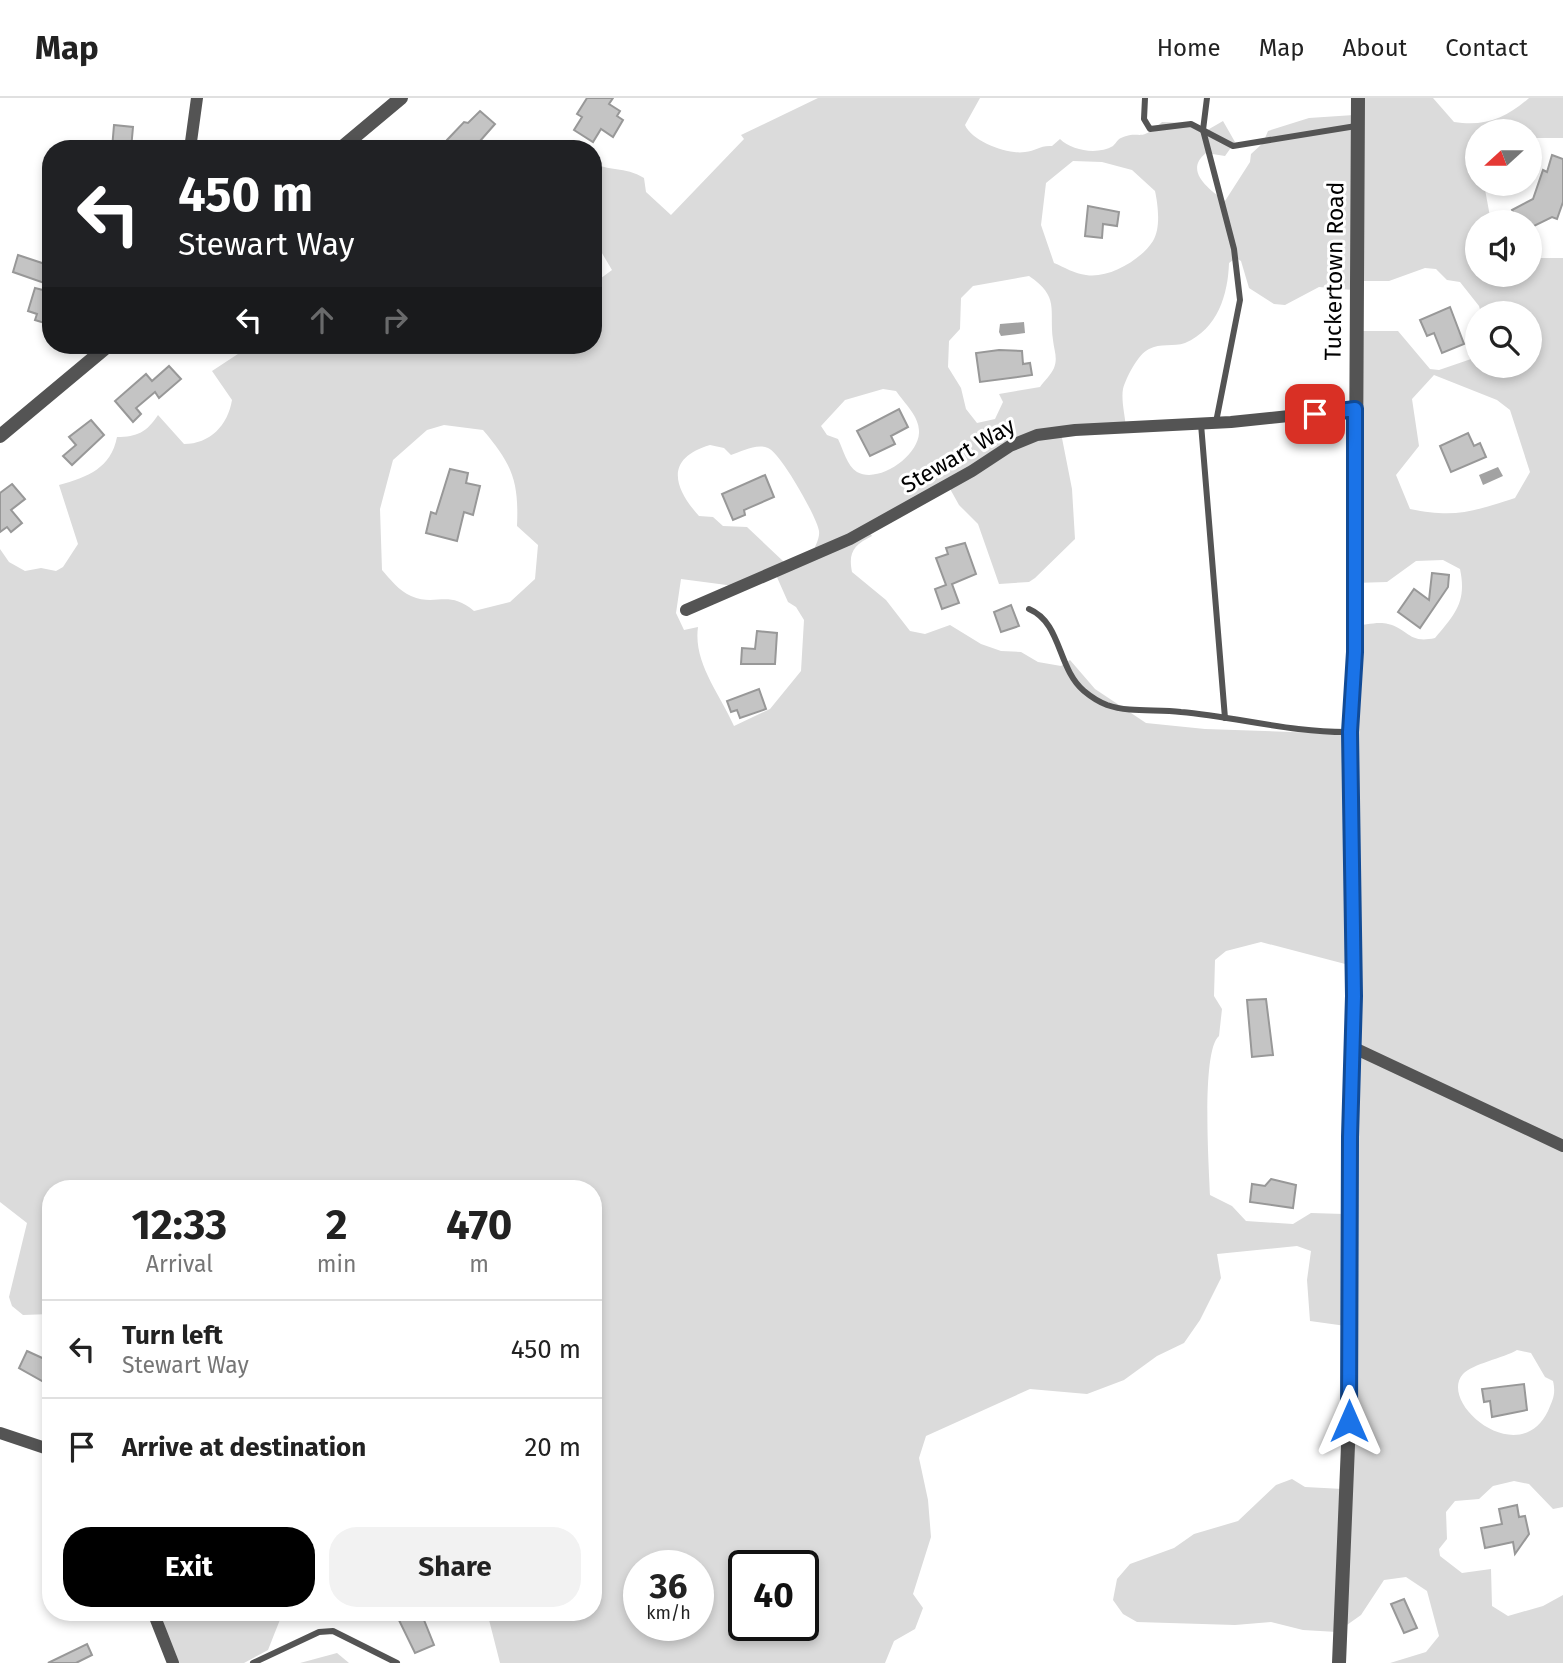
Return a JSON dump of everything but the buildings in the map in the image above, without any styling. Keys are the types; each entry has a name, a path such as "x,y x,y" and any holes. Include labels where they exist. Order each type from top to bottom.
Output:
{"street":[{"path":"191,140 197,98"},
{"path":"351,140 401,98"},
{"name":"Tuckertown Road","path":"1339,1663 1349,1430 1352,1047 1350,732 1355,652 1358,98"},
{"path":"0,436 97,354"},
{"name":"Stewart Way","path":"687,610 850,540 911,507 1010,446 1037,435 1075,430 1216,423 1355,409"},
{"path":"1352,1047 1563,1146"},
{"path":"0,1433 42,1447"},
{"path":"157,1621 173,1663"}],"lane":[{"path":"1145,98 1144,119 1150,129 1191,124 1233,146 1358,126"},
{"path":"1207,98 1203,130 1234,249 1240,300 1216,423"},
{"path":"1201,424 1225,718"},
{"path":"1029,609 1041,614 1049,625 1072,678 1105,704 1128,709 1225,718 1286,730 1350,732"},
{"path":"253,1663 319,1632 333,1631 397,1663"}],"shaded area":[{"path":"818,98 980,98 965,125 969,131 991,146 1018,152 1052,146 1060,139 1078,149 1107,149 1121,138 1148,133 1162,122 1185,123 1204,132 1223,121 1235,142 1225,156 1206,153 1197,167 1201,180 1225,201 1250,162 1251,154 1263,143 1268,131 1309,118 1354,115 1355,98 1433,98 1454,122 1465,123 1465,196 1486,196 1489,210 1465,210 1465,287 1542,287 1542,258 1563,258 1563,1507 1553,1509 1529,1484 1514,1481 1493,1486 1479,1499 1455,1501 1446,1512 1447,1539 1439,1549 1440,1556 1462,1573 1491,1569 1492,1606 1508,1616 1543,1606 1563,1595 1563,1663 1390,1663 1426,1652 1439,1636 1427,1591 1406,1577 1384,1580 1361,1615 1337,1632 1303,1630 1271,1622 1235,1625 1137,1622 1123,1614 1113,1600 1117,1579 1130,1564 1174,1548 1194,1534 1238,1521 1276,1485 1292,1479 1305,1487 1343,1489 1346,1326 1310,1321 1307,1280 1311,1251 1297,1246 1217,1254 1221,1278 1200,1320 1184,1343 1157,1356 1124,1380 1087,1394 1030,1389 926,1436 919,1458 928,1500 931,1537 913,1594 923,1608 915,1629 894,1641 885,1663 500,1663 489,1621 602,1621 602,1180 42,1180 42,1314 23,1315 12,1306 9,1297 27,1223 0,1202 0,549 9,562 25,571 41,568 56,571 63,567 78,544 59,485 97,470 114,448 117,437 141,432 150,426 158,415 184,444 210,437 222,425 232,400 212,371 238,354 602,354 602,277 612,270 602,253 602,166 644,178 646,192 671,215 744,139 741,135","holes":["1073,161 1102,162 1132,170 1155,191 1158,210 1156,236 1141,255 1114,271 1095,275 1082,274 1054,263 1041,225 1046,183","1236,258 1241,261 1249,288 1274,304 1285,305 1319,287 1353,290 1356,281 1389,281 1425,268 1436,269 1447,280 1460,282 1475,301 1542,301 1542,378 1465,378 1465,361 1439,370 1430,369 1398,331 1354,331 1353,583 1387,582 1416,561 1443,560 1460,569 1462,590 1458,607 1435,638 1414,638 1395,626 1384,623 1355,626 1347,734 1205,729 1146,723 1095,689 1070,660 1061,666 1038,662 1021,652 1001,651 981,644 950,625 925,634 910,631 886,600 852,572 852,554 857,546 872,536 869,531 949,487 959,505 978,524 999,584 1029,582 1035,578 1075,539 1072,489 1061,433 1126,427 1123,389 1137,361 1149,349 1185,343 1206,329 1223,298 1229,263","1029,276 1039,284 1051,304 1056,357 1054,368 1040,387 999,394 1003,402 995,419 977,423 966,409 961,388 948,367 949,341 960,329 961,298 973,286","1434,375 1497,400 1510,410 1530,472 1515,498 1463,512 1439,513 1410,509 1396,475 1419,446 1412,399","883,389 896,391 915,416 919,433 917,442 905,459 886,471 866,475 854,469 838,439 827,435 821,426 845,400","444,425 483,430 507,463 517,497 517,526 538,545 535,579 510,602 474,611 465,604 449,599 420,599 399,588 382,570 380,509 393,460 427,430","710,445 724,448 731,455 754,447 764,447 774,452 789,472 817,524 819,536 813,552 784,562 747,527 723,526 713,517 699,516 683,494 678,474 686,457","776,575 788,602 796,607 804,620 801,671 770,709 734,726 704,666 698,627 684,630 676,613 681,579 742,587","1261,942 1349,965 1344,1214 1311,1213 1293,1224 1246,1221 1232,1206 1210,1195 1208,1086 1213,1046 1219,1036 1222,1009 1214,996 1215,960 1226,951","1517,1350 1531,1353 1545,1377 1553,1381 1554,1396 1548,1411 1535,1428 1519,1435 1502,1433 1485,1426 1471,1414 1461,1400 1458,1386 1463,1374 1473,1367"]},
{"path":"1529,98 1563,98 1563,138 1542,138 1542,119 1494,119 1512,111"},
{"path":"1024,322 1025,333 1001,336 999,332 1000,324"},
{"path":"1498,467 1503,476 1483,485 1479,475"},
{"path":"158,1621 279,1621 268,1650 244,1663 174,1663"},
{"path":"337,1653 349,1663 300,1663"}],"route":[{"path":"1315,414 1355,409 1355,652 1350,732 1354,996 1350,1137 1349,1421"}]}
